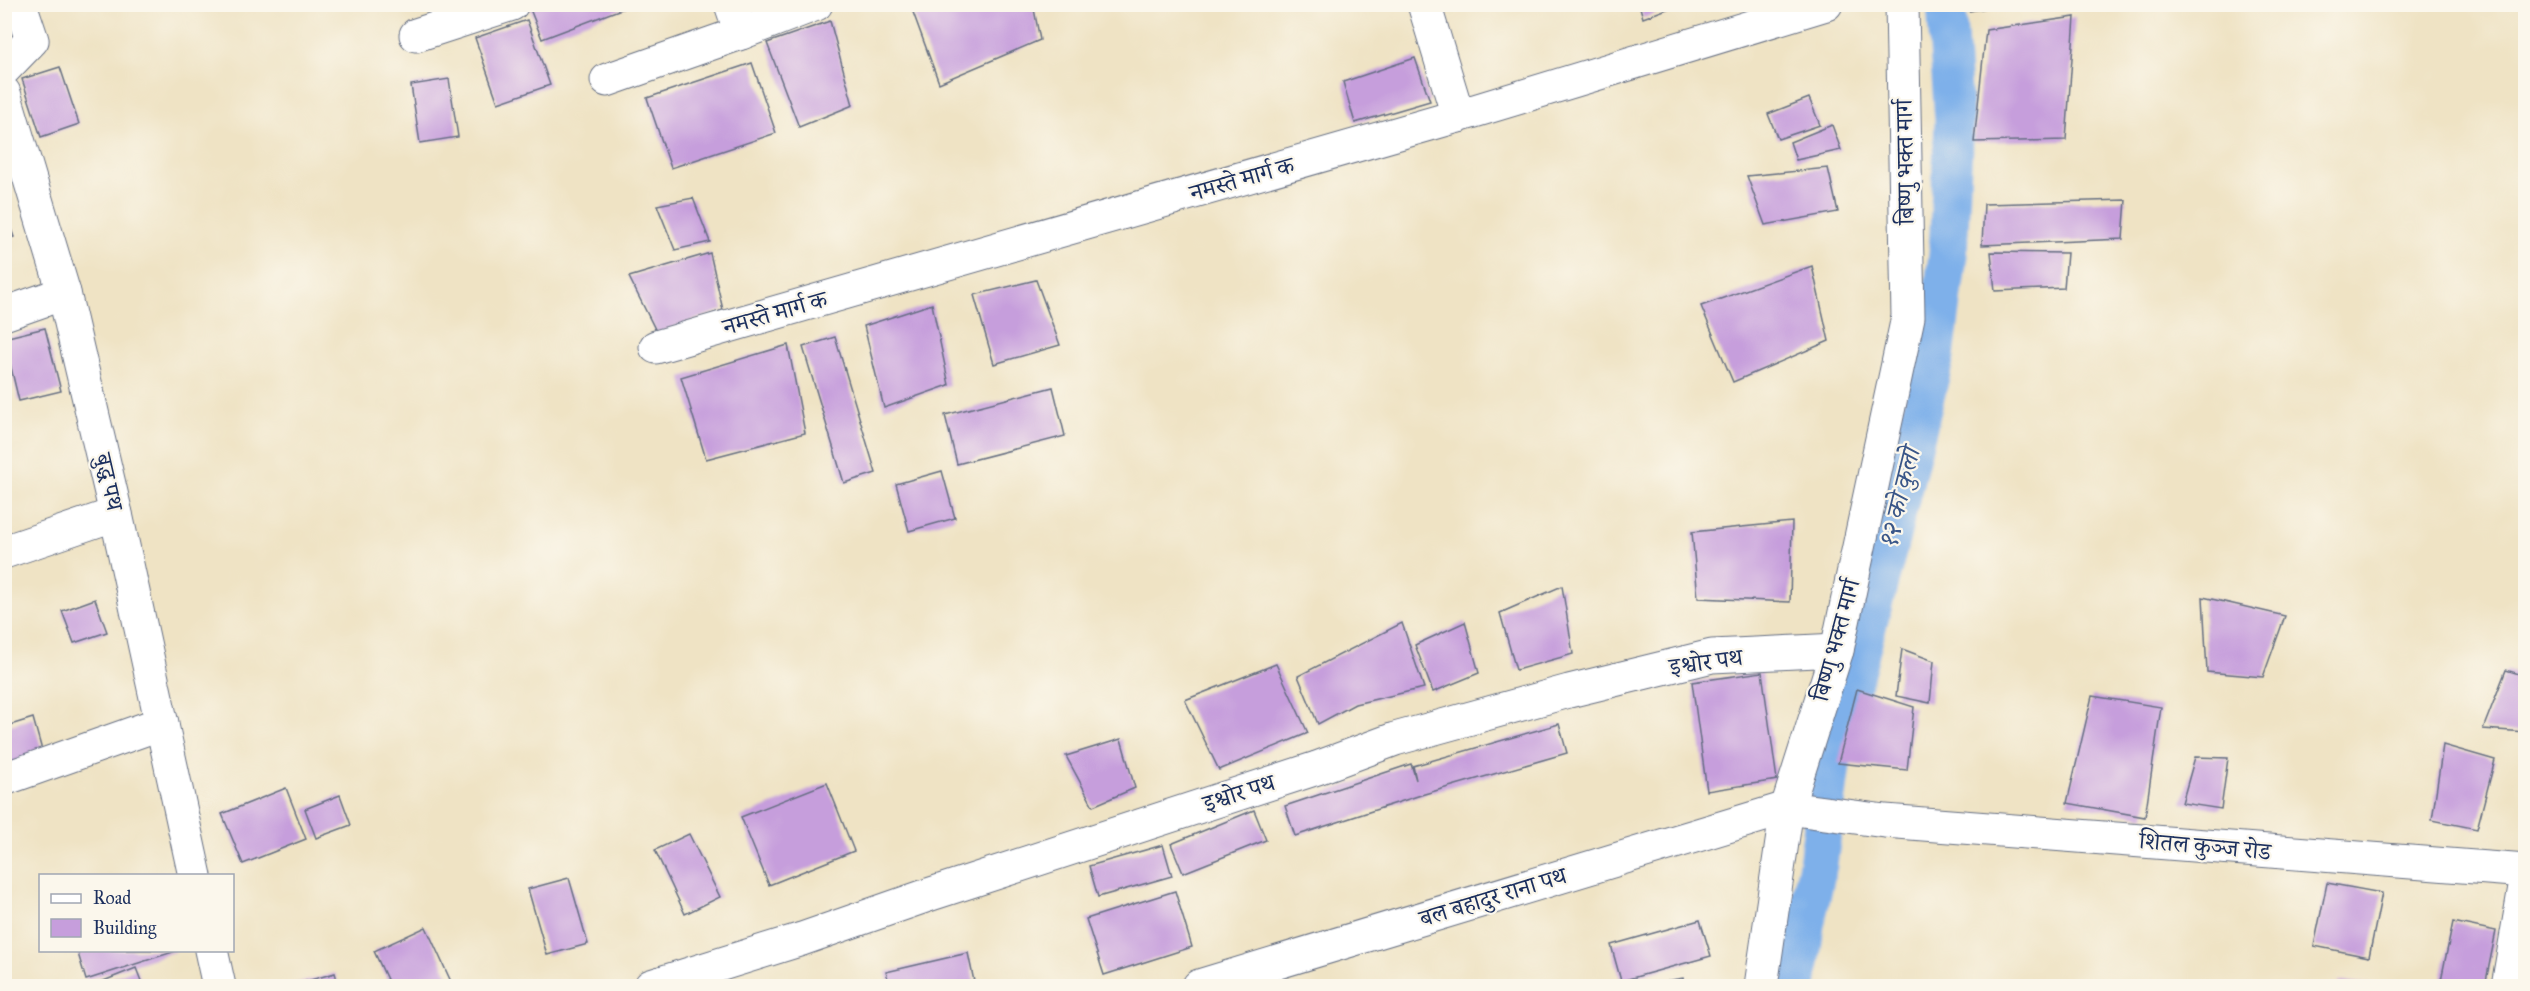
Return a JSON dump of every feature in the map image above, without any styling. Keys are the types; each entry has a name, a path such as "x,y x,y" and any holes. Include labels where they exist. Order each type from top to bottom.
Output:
{"street":[{"path":"4,69 32,40 20,4"},
{"path":"416,35 459,12 512,4"},
{"path":"607,80 736,19 816,4"},
{"path":"1424,4 1458,116"},
{"name":"नमस्ते मार्ग क","path":"656,347 1458,116 1826,4"},
{"name":"बिष्णु भक्त मार्ग","path":"1761,987 1787,808 1838,650 1908,317 1902,4"},
{"name":"बुद्ध पथ","path":"4,93 64,293 116,514 195,874"},
{"path":"4,314 64,293"},
{"path":"4,552 116,514"},
{"name":"इश्वोर पथ","path":"651,987 802,939 1395,740 1569,691 1713,656 1838,650"},
{"path":"4,779 162,723"},
{"name":"शितल कुञ्ज रोड","path":"1787,808 1885,821 2526,871"},
{"name":"बल बहादुर राना पथ","path":"1200,987 1787,808"},
{"path":"2508,987 2526,881"},
{"path":"211,952 219,987"}],"building":[{"path":"528,4 632,4 632,5 542,39"},
{"path":"910,4 1033,4 1040,40 939,83"},
{"path":"1639,4 1678,4 1678,5 1643,18"},
{"path":"1970,4 1998,4 1998,6 1969,11"},
{"path":"2075,17 2066,140 1974,142 1986,30"},
{"path":"527,20 550,85 498,103 475,38"},
{"path":"830,21 853,105 799,127 767,43"},
{"path":"1415,58 1430,101 1355,123 1343,82"},
{"path":"752,63 776,133 671,168 647,98"},
{"path":"60,67 79,124 41,137 22,79"},
{"path":"449,79 458,137 420,143 411,85"},
{"path":"1809,98 1820,125 1778,139 1768,114"},
{"path":"1832,125 1841,150 1796,160 1790,142"},
{"path":"1828,168 1838,212 1765,225 1747,176"},
{"path":"693,198 710,242 675,250 657,205"},
{"path":"2126,200 2123,239 1982,245 1984,204"},
{"path":"4,210 14,237 4,240"},
{"path":"1991,252 2067,253 2064,288 1995,291"},
{"path":"710,253 723,310 657,333 629,277"},
{"path":"1812,266 1829,341 1733,382 1701,306"},
{"path":"1036,280 1060,345 994,364 974,295"},
{"path":"932,304 949,385 884,408 864,326"},
{"path":"45,328 61,391 19,401 4,338"},
{"path":"835,337 876,473 844,483 803,347"},
{"path":"788,345 805,433 706,459 681,377"},
{"path":"1053,387 1065,436 957,464 945,415"},
{"path":"942,471 955,518 909,531 896,484"},
{"path":"1792,522 1790,602 1698,598 1692,532"},
{"path":"1562,586 1573,654 1516,670 1500,613"},
{"path":"2203,597 2285,616 2263,677 2207,672"},
{"path":"95,599 107,632 74,643 62,611"},
{"path":"1465,622 1479,673 1433,692 1415,645"},
{"path":"1402,623 1424,688 1355,704 1318,724 1298,676"},
{"path":"1902,649 1934,661 1930,703 1896,696"},
{"path":"1276,664 1308,733 1219,770 1185,700"},
{"path":"2506,670 2526,676 2526,732 2483,729"},
{"path":"1762,672 1777,780 1707,791 1692,682"},
{"path":"1857,689 1914,707 1907,770 1838,763"},
{"path":"2092,696 2161,707 2145,817 2067,803"},
{"path":"33,718 45,761 4,773 4,727"},
{"path":"1559,724 1567,753 1421,795 1295,836 1285,806 1411,764 1416,780 1413,766"},
{"path":"1121,739 1135,788 1093,806 1066,756"},
{"path":"2443,745 2495,760 2477,829 2432,820"},
{"path":"2195,757 2228,758 2221,809 2182,803"},
{"path":"827,783 854,851 769,885 741,817"},
{"path":"286,788 306,839 243,864 222,814"},
{"path":"340,795 351,825 316,838 305,809"},
{"path":"1254,810 1266,840 1183,873 1171,844"},
{"path":"689,834 720,897 685,914 655,850"},
{"path":"1163,845 1172,876 1098,897 1089,866"},
{"path":"569,878 588,944 547,955 528,889"},
{"path":"2327,883 2382,893 2369,957 2314,946"},
{"path":"1175,891 1192,947 1104,975 1086,919"},
{"path":"1700,920 1711,956 1621,981 1611,945"},
{"path":"2453,922 2496,931 2485,986 2440,985"},
{"path":"426,927 453,986 390,986 374,951"},
{"path":"78,952 173,952 86,980"},
{"path":"968,953 975,986 890,986 886,972"},
{"path":"136,968 143,986 102,986 101,982"},
{"path":"335,973 339,986 290,986"},
{"path":"1683,978 1684,986 1642,986 1642,985"},
{"path":"2339,981 2375,985 2375,986 2338,986"}],"waterway":[{"name":"१२ को कुलो","path":"1797,986 1805,925 1818,864 1832,758 1888,548 1935,356 1948,255 1954,121 1946,4"}]}
